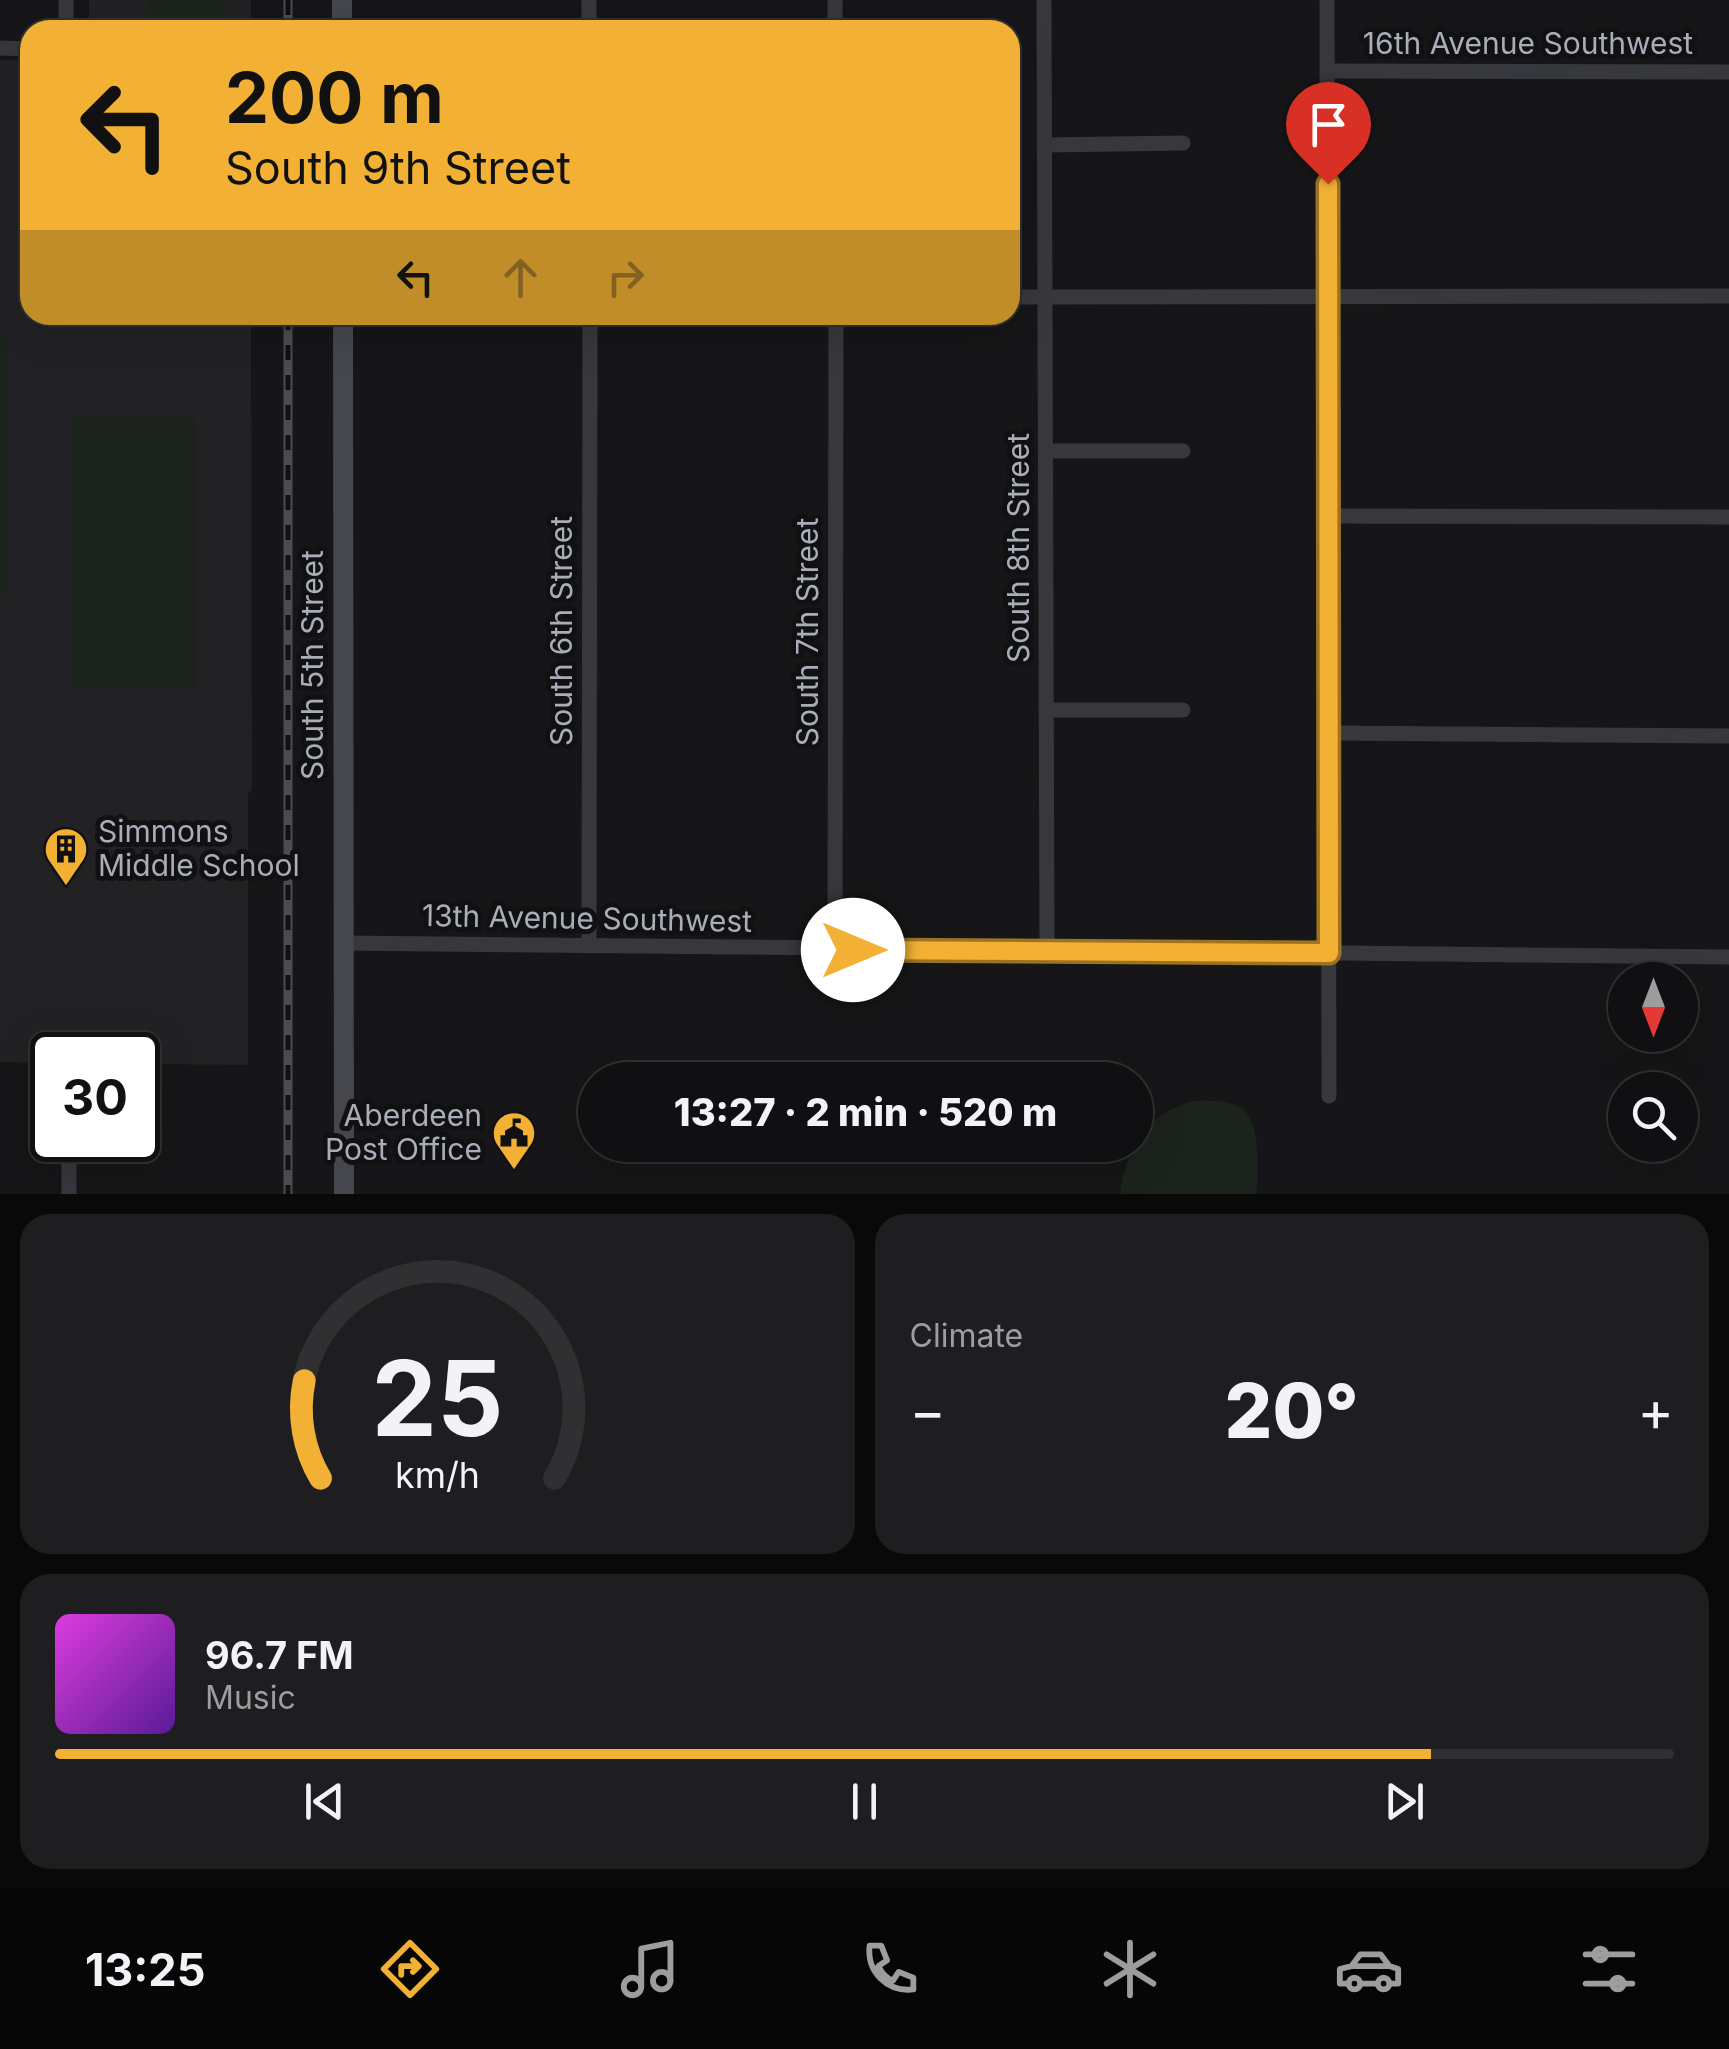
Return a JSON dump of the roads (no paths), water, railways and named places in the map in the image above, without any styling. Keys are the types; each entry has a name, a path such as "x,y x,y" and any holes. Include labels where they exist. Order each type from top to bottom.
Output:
{"main road":[{"name":"South 5th Street","path":"343,325 344,1194"}],"street":[{"name":"South 8th Street","path":"1044,0 1047,952"},
{"path":"1327,0 1329,1096"},
{"name":"16th Avenue Southwest","path":"1328,71 1729,72"},
{"path":"1044,144 1183,143"},
{"path":"1020,296 1729,296"},
{"name":"South 6th Street","path":"589,946 590,325"},
{"name":"South 7th Street","path":"835,949 836,325"},
{"path":"1047,451 1183,451"},
{"path":"1328,516 1729,517"},
{"path":"1046,710 1183,710"},
{"path":"1328,733 1729,736"},
{"name":"13th Avenue Southwest","path":"344,943 1729,957"},
{"path":"69,1162 69,1194"}],"railway":[{"path":"288,0 288,20"},
{"path":"288,325 288,1194"}],"place":[{"name":"Simmons Middle School","path":"66,887"},
{"name":"Aberdeen Post Office","path":"514,1171"}]}
